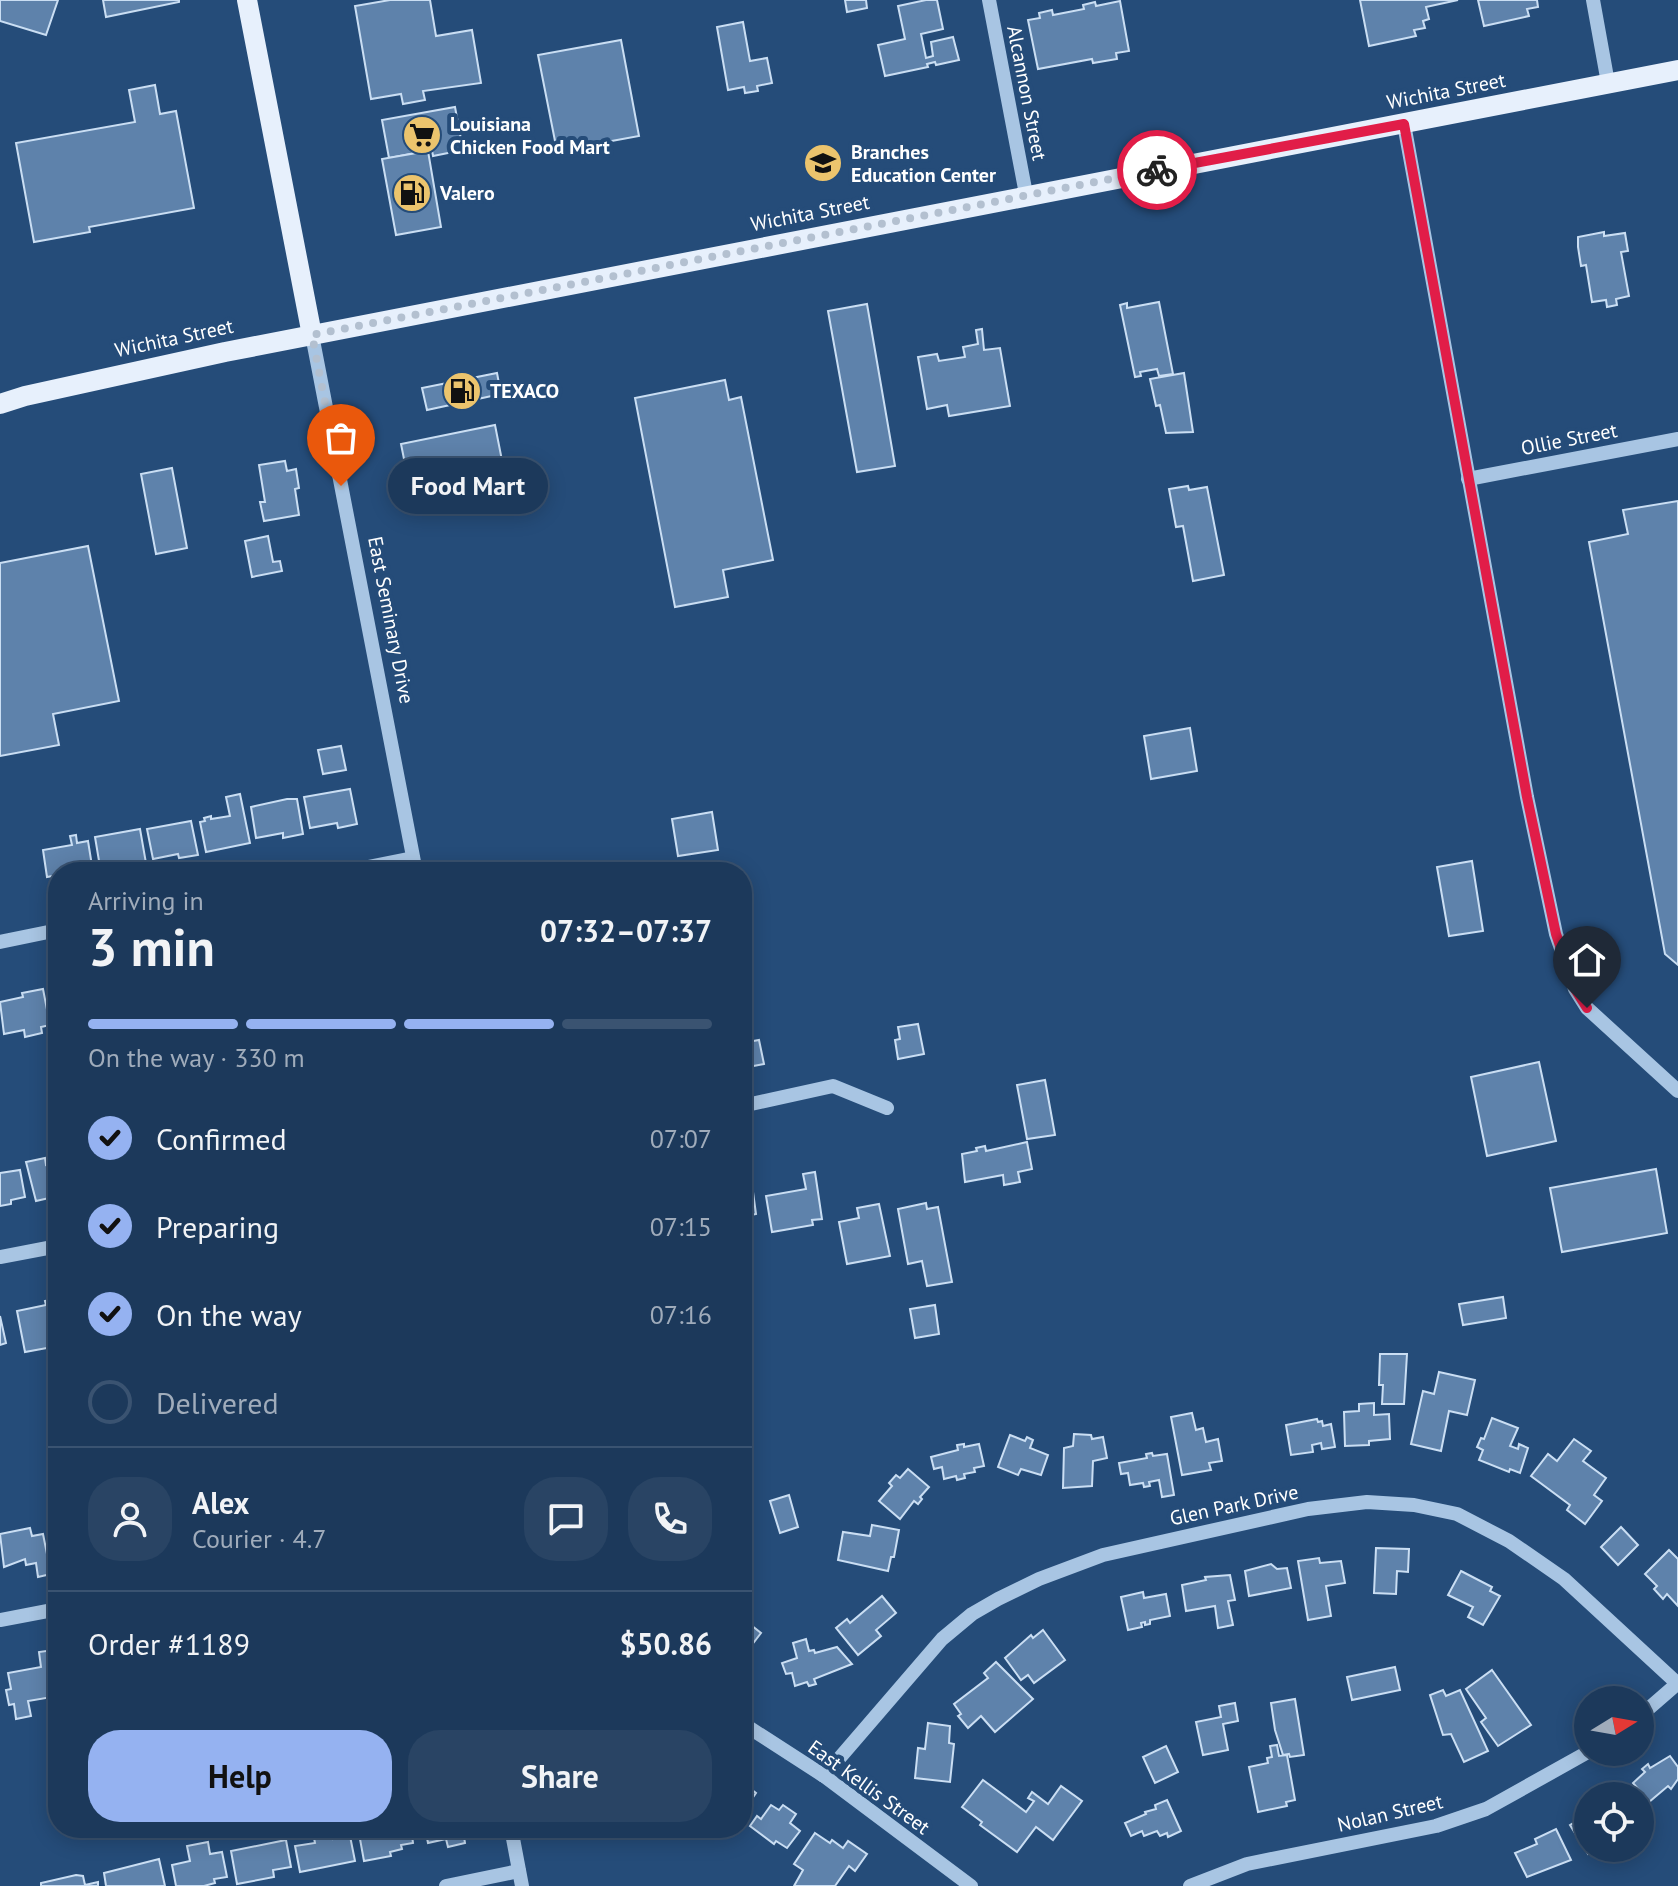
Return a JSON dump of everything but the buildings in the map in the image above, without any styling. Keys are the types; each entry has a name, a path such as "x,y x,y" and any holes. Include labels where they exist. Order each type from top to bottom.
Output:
{"main road":[{"name":"East Seminary Drive","path":"247,0 312,335"},
{"name":"Wichita Street","path":"0,404 137,370 312,335 1026,194 1678,70"}],"street":[{"name":"Alcannon Street","path":"989,0 1026,194"},
{"path":"1593,0 1608,83"},
{"path":"1404,124 1527,797 1556,934 1575,989 1587,1008 1678,1091"},
{"name":"East Seminary Drive","path":"312,335 413,862"},
{"name":"Ollie Street","path":"1468,479 1678,439"},
{"path":"0,942 48,932"},
{"path":"752,1104 833,1086 887,1108"},
{"path":"0,1257 48,1248"},
{"name":"Glen Park Drive","path":"824,1776 942,1639 972,1614 998,1599 1039,1579 1103,1555 1308,1509 1367,1502 1414,1505 1457,1514 1509,1541 1564,1579 1678,1684"},
{"path":"0,1620 48,1611"},
{"path":"1654,1704 1678,1684"},
{"name":"East Kellis Street","path":"752,1729 824,1776 971,1886"},
{"name":"Nolan Street","path":"1190,1886 1247,1864 1436,1826 1486,1809 1574,1760"},
{"path":"446,1886 521,1879 513,1838"}],"way so far":[{"path":"341,486 312,335 1157,170"}],"place":[{"name":"Louisiana Chicken Food Mart","path":"422,135"},
{"name":"Branches Education Center","path":"823,163"},
{"name":"Valero","path":"412,193"},
{"name":"TEXACO","path":"462,391"},
{"name":"Food Mart","path":"341,486"}],"route":[{"path":"1157,170 1404,124 1527,797 1556,934 1575,989 1587,1008"}]}
